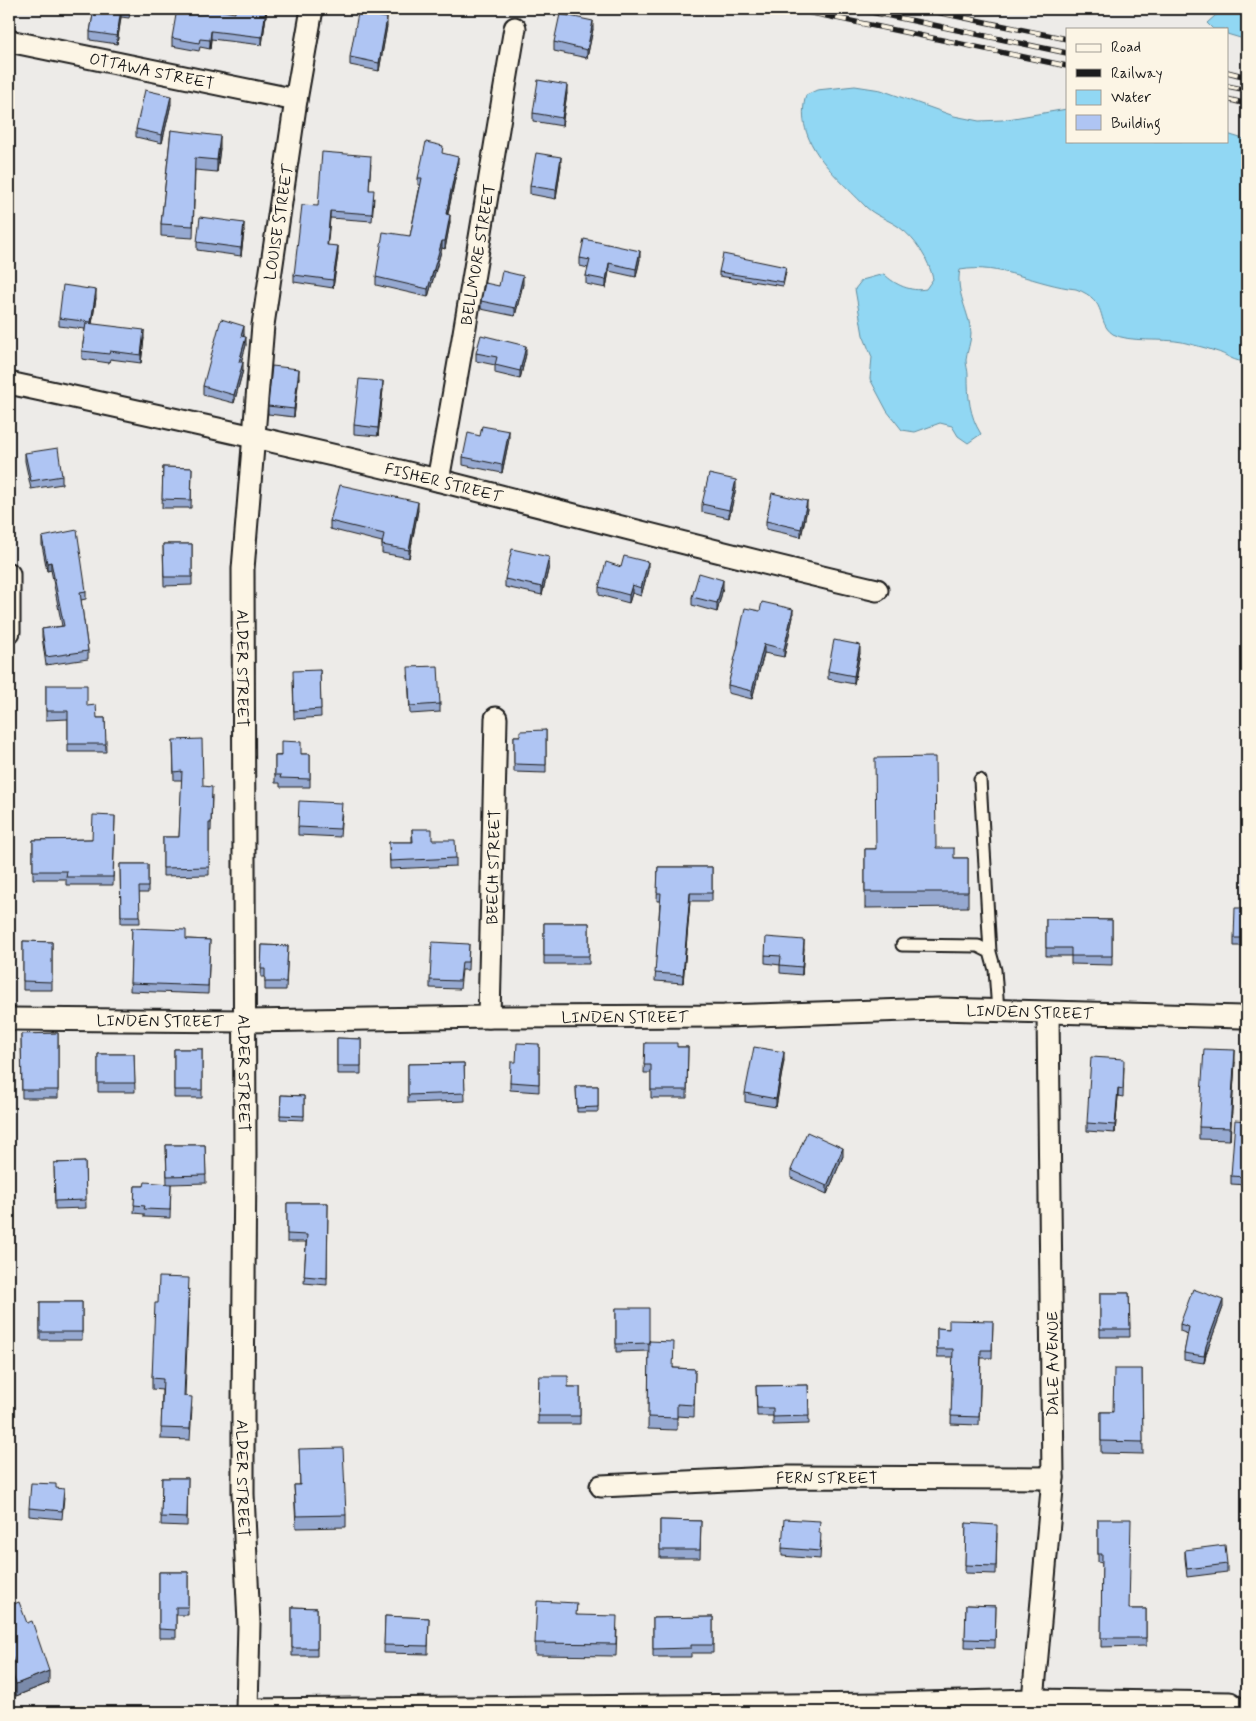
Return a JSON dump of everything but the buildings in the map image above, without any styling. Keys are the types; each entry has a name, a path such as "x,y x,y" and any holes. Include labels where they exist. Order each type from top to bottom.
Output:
{"street":[{"name":"LOUISE STREET","path":"252,436 267,294 296,100 312,9"},
{"name":"BELLMORE STREET","path":"438,480 460,361 515,28"},
{"name":"OTTAWA STREET","path":"9,41 227,84 296,100"},
{"name":"FISHER STREET","path":"9,383 252,436 438,480 710,551 877,590"},
{"name":"ALDER STREET","path":"252,436 243,569 243,1494 249,1623 247,1710 886,1704 1031,1706"},
{"path":"9,574 9,632"},
{"name":"BEECH STREET","path":"489,1016 496,718"},
{"name":"LINDEN STREET","path":"9,1019 244,1021 489,1016 724,1016 938,1009 1245,1017"},
{"name":"DALE AVENUE","path":"1031,1706 1053,1478 1048,1013"},
{"name":"FERN STREET","path":"601,1486 789,1477 1053,1478"},
{"path":"1031,1706 1230,1703 1241,1712"}],"lane":[{"path":"980,780 990,952 995,970 998,1011"},
{"path":"902,945 978,946 990,952"}],"water":[{"path":"1235,9 1247,9 1247,40 1228,34 1228,28 1212,28 1207,23 1216,15"},
{"path":"855,86 881,90 954,116 979,121 1002,120 1066,109 1066,142 1228,142 1228,134 1247,140 1247,361 1234,360 1219,352 1182,342 1120,337 1113,334 1104,324 1094,299 1076,289 990,269 960,270 959,286 971,333 966,360 969,398 974,420 981,434 968,443 958,436 952,426 940,423 915,432 902,430 887,411 870,379 872,357 863,335 855,289 862,280 884,274 904,287 920,290 926,289 933,279 925,257 911,238 899,227 866,207 831,171 811,143 805,128 803,112 806,95 817,90"}],"railway":[{"path":"793,9 1066,66"},
{"path":"857,9 1066,53"},
{"path":"922,9 1066,39"},
{"path":"1228,72 1247,77"},
{"path":"1228,86 1247,90"},
{"path":"1228,99 1247,104"}]}
